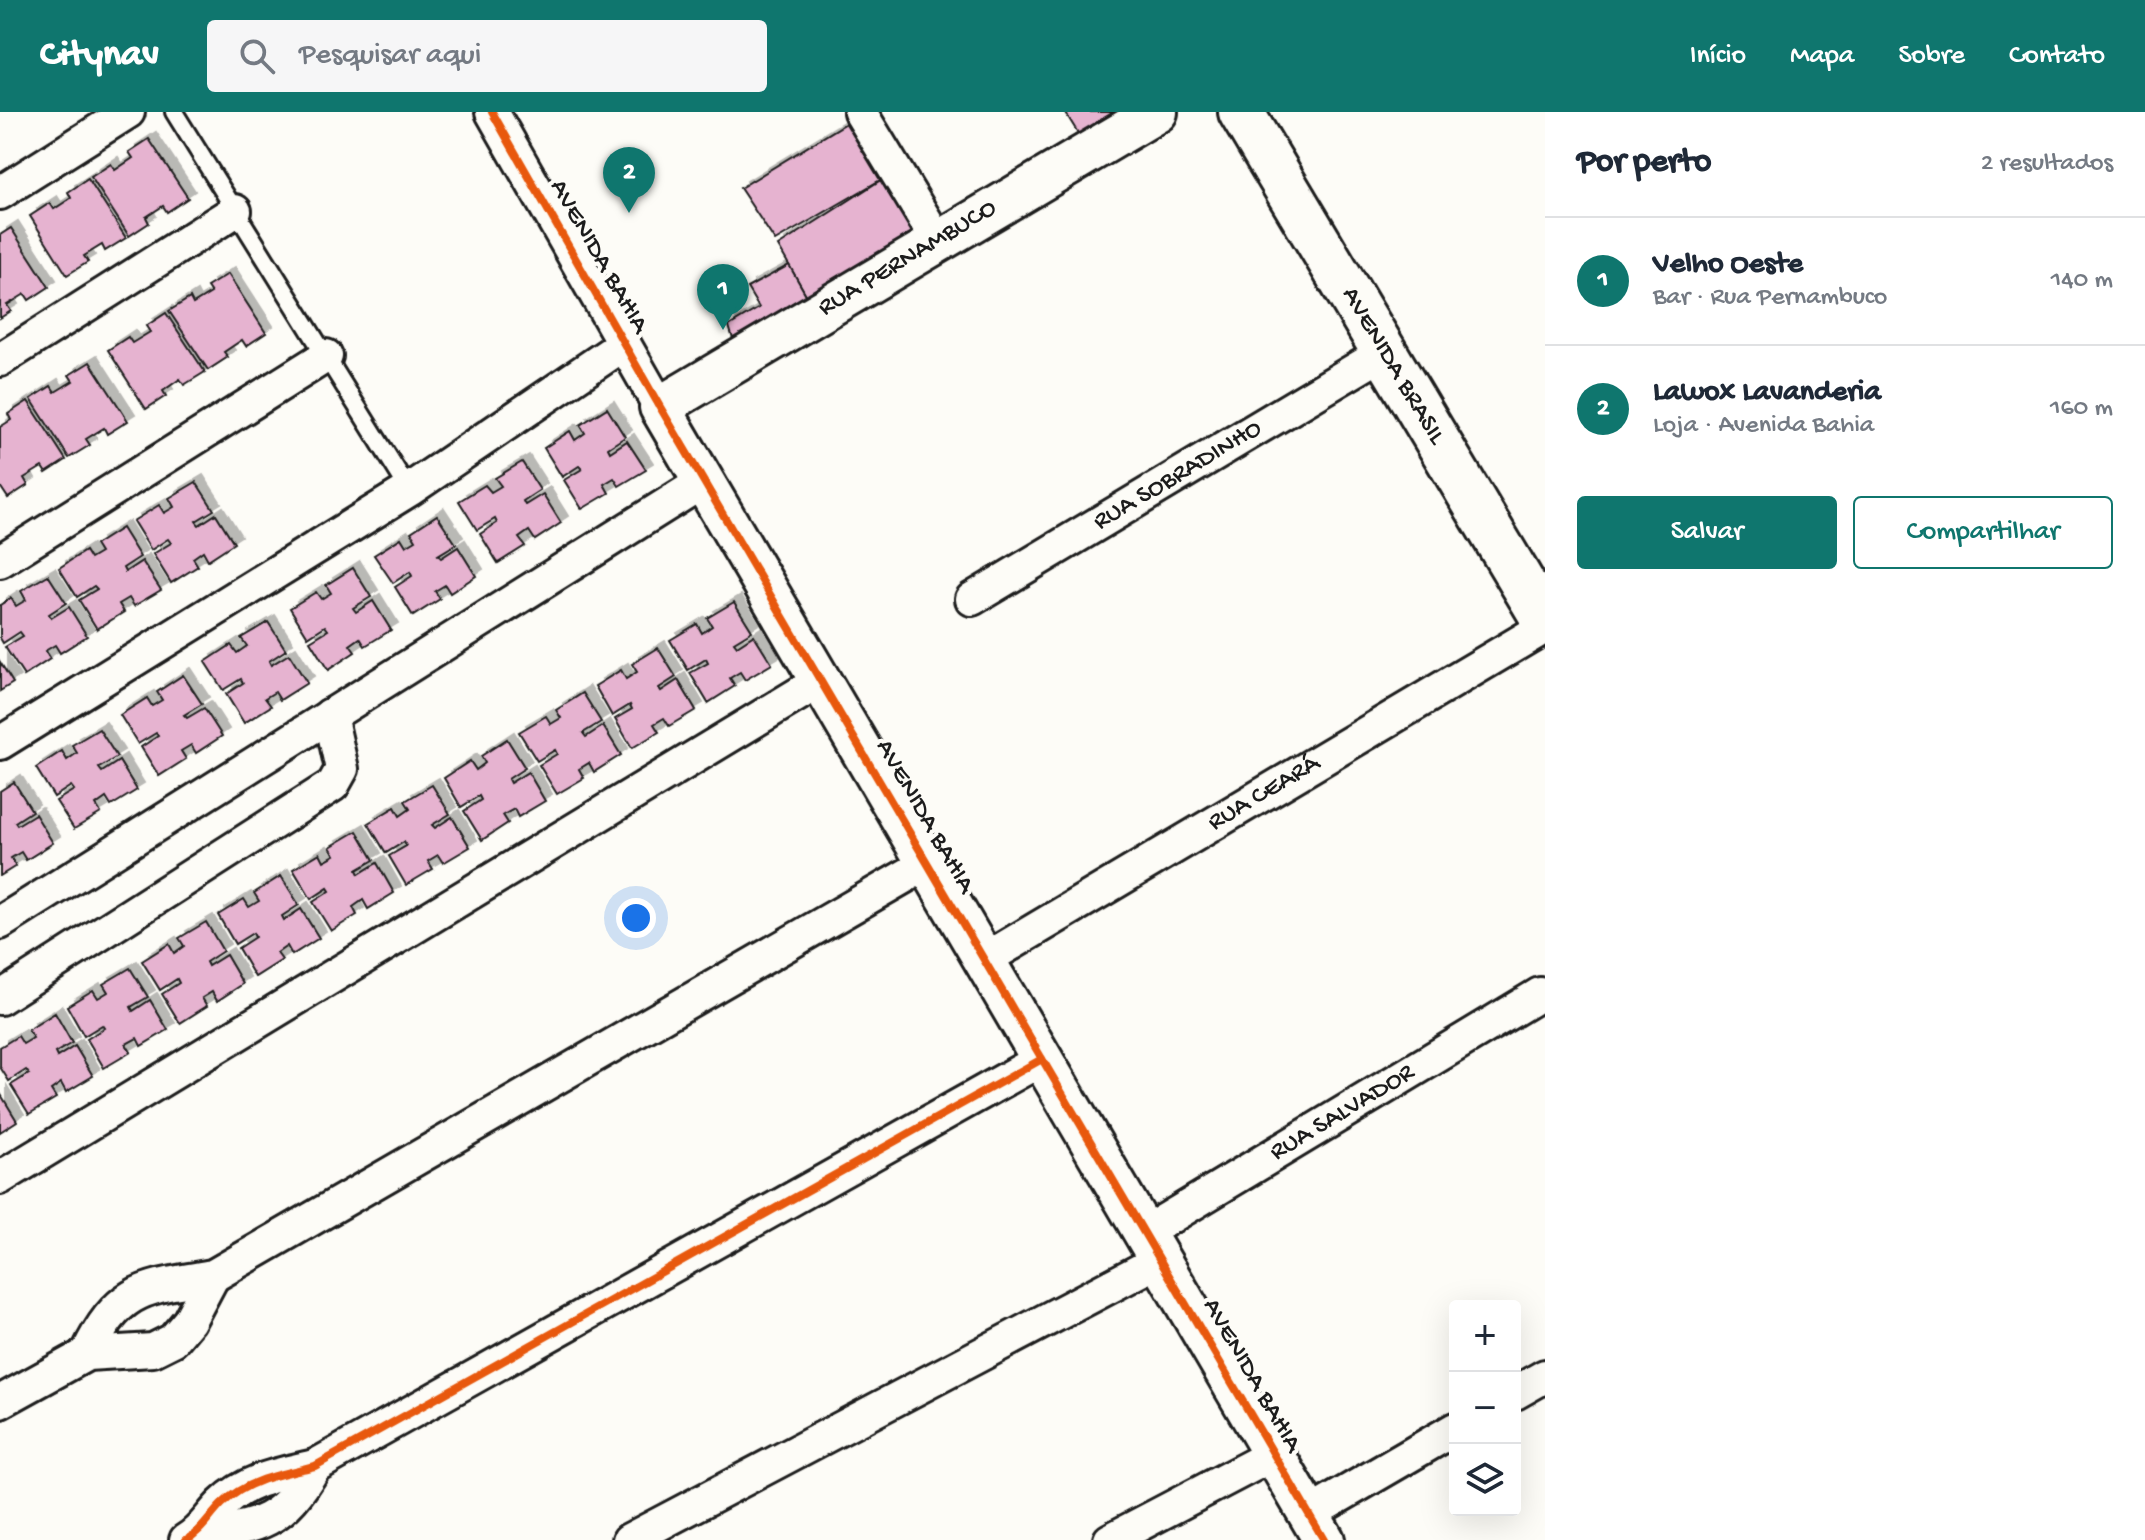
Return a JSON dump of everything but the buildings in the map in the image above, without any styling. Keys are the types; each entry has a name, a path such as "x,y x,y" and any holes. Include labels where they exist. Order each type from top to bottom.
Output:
{"main road":[{"name":"AVENIDA BRASIL","path":"1241,112 1545,624"}],"street":[{"path":"0,193 128,112"},
{"name":"AVENIDA BAHIA","path":"492,112 660,407 693,487 917,869 984,960 1031,1065 1149,1254 1264,1460 1317,1527"},
{"path":"860,112 938,241"},
{"name":"RUA PERNAMBUCO","path":"660,407 1157,112"},
{"path":"0,360 222,219"},
{"path":"0,743 409,490 624,344"},
{"name":"RUA SOBRADINHO","path":"972,599 1385,352"},
{"path":"0,561 326,356"},
{"path":"0,923 693,487"},
{"name":"RUA CEARÁ","path":"984,960 1545,624"},
{"path":"0,1178 811,686"},
{"path":"0,998 333,785 342,769 330,715"},
{"path":"87,1354 101,1326 119,1304 142,1289 213,1276 917,869"},
{"name":"RUA SALVADOR","path":"629,1540 1149,1254 1540,994"},
{"path":"192,1537 258,1526 284,1511 315,1466 1031,1065"},
{"path":"0,1402 87,1354 153,1350 173,1340 189,1321 213,1276"},
{"path":"1521,1390 1545,1376"},
{"path":"1317,1527 1449,1433"},
{"path":"1110,1540 1264,1460"}],"lane":[{"path":"174,112 222,219 326,356 409,490"}],"cycle path":[{"path":"492,112 660,407 1324,1540"},
{"path":"186,1540 242,1489 315,1466 1042,1059"}],"place":[{"name":"Lawox Lavanderia","path":"629,213"},
{"name":"Velho Oeste","path":"723,330"}]}
